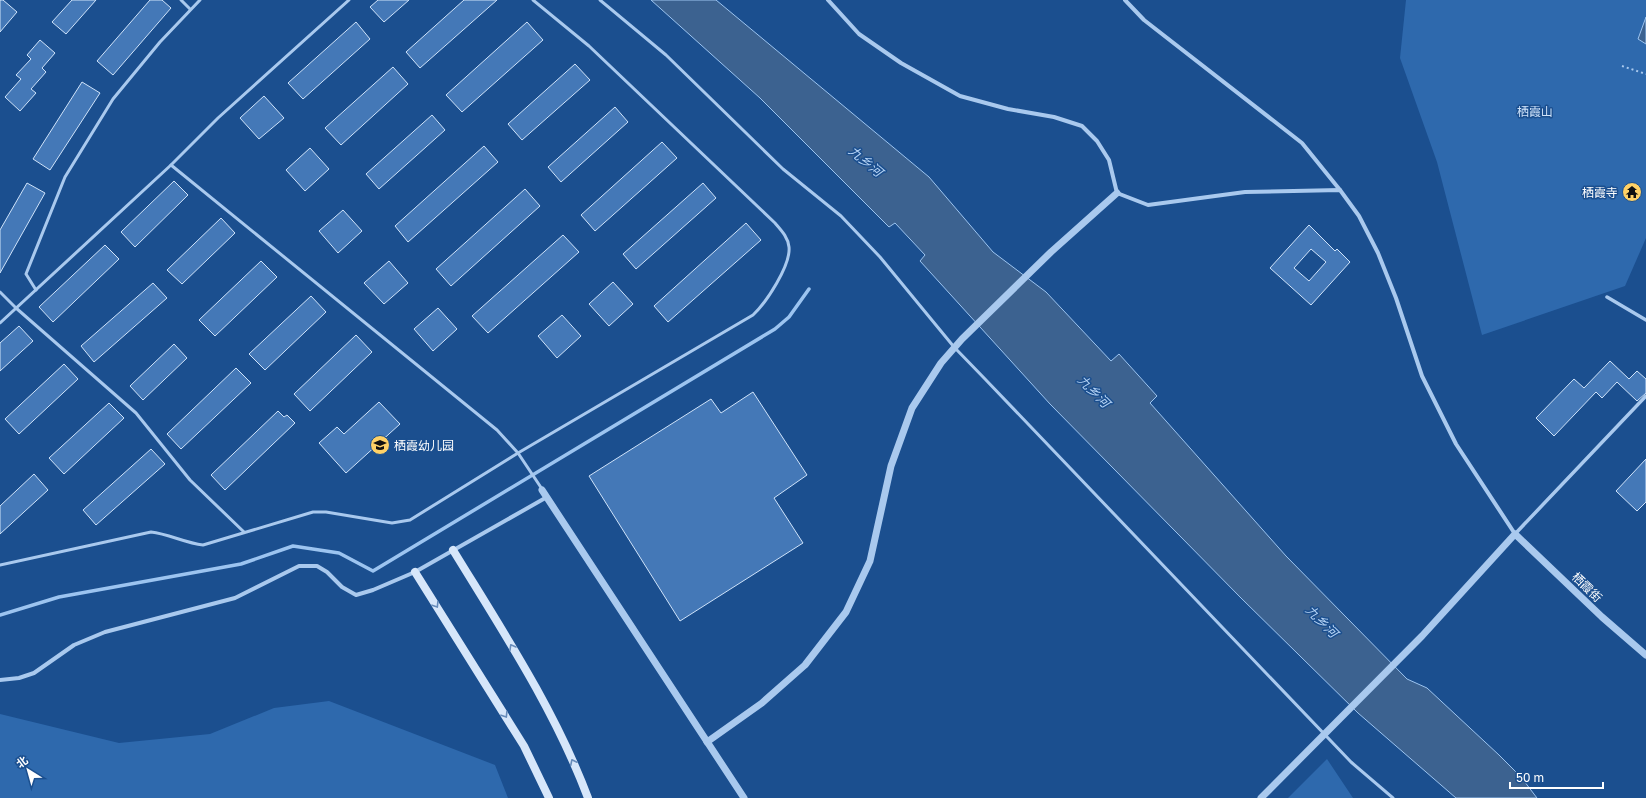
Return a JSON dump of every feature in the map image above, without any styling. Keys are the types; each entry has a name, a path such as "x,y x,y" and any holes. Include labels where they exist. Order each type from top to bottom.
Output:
{"main road":[{"path":"453,550 512,646 548,712 579,775 588,798"},
{"path":"415,572 524,746 549,798"}],"street":[{"path":"828,0 860,34 901,63 960,96 1008,110 1054,117 1082,126 1097,141 1109,160 1117,192"},
{"path":"1125,0 1144,20 1302,143 1340,190 1359,216 1378,253 1396,298 1422,376 1456,444 1516,534"},
{"path":"1117,192 1148,204 1245,192 1340,190"},
{"path":"707,742 762,703 805,665 846,612 870,562 891,466 912,408 941,363 954,347 1051,252 1117,192"},
{"path":"1607,297 1646,320"},
{"path":"1261,798 1422,636 1646,396"},
{"path":"0,680 19,678 34,673 74,645 105,632 235,598 299,566 317,566 327,572 342,587 356,595 374,590 415,572 544,493 744,798"},
{"name":"栖霞街","path":"1516,534 1602,617 1646,654"}],"lane":[{"path":"181,0 190,9"},
{"path":"36,290 26,274 65,177 113,99 190,9 200,0"},
{"path":"0,323 171,165 218,118 350,0"},
{"path":"0,565 151,532 162,533 203,545 313,512 326,512 392,523 410,520 518,453 753,315 762,306 787,260 789,247 785,235 775,223 589,46 533,0"},
{"path":"600,0 666,55 783,169 841,216 880,257 954,347 1351,762 1393,798"},
{"path":"171,165 497,430 518,453 544,493"},
{"path":"0,292 16,308 136,413 190,480 244,532"}],"path":[{"path":"1622,66 1646,74"}],"green space":[{"name":"栖霞山","path":"1406,0 1646,0 1646,238 1625,286 1482,335 1437,162 1400,58"},
{"path":"329,701 495,765 508,798 0,798 0,714 119,743 210,734 274,708"},
{"path":"1327,759 1353,798 1288,798"}],"water":[{"name":"九乡河","path":"651,0 716,0 929,177 993,252 1046,292 1111,361 1119,354 1157,396 1150,403 1286,556 1407,679 1427,688 1499,755 1521,777 1537,798 1456,798 1358,713 1241,598 1050,404 920,261 925,255 895,223 889,227 760,98"},
{"path":"1646,17 1646,44 1638,39"}],"building":[{"path":"0,0 3,0 17,12 0,32"},
{"path":"72,0 96,0 66,34 52,22"},
{"path":"150,0 162,0 171,8 113,75 97,61"},
{"path":"378,0 409,0 384,22 370,7"},
{"path":"464,0 497,0 420,68 406,52"},
{"path":"356,22 370,39 303,99 288,83"},
{"path":"527,22 543,40 462,112 446,95"},
{"path":"40,40 55,53 42,68 46,72 31,89 36,93 20,111 5,97 21,79 16,75 31,59 27,55"},
{"path":"575,64 590,80 522,140 508,124"},
{"path":"393,67 408,84 341,145 325,128"},
{"path":"82,82 100,93 50,170 33,159"},
{"path":"264,96 284,118 259,139 240,118"},
{"path":"615,107 628,122 561,182 548,167"},
{"path":"432,115 445,130 379,189 366,174"},
{"path":"662,142 677,158 595,231 581,215"},
{"path":"484,146 498,162 408,242 395,226"},
{"path":"310,148 329,169 305,191 286,170"},
{"path":"174,181 188,195 135,247 121,232"},
{"path":"27,183 45,193 0,273 0,230"},
{"path":"703,183 716,198 636,269 623,254"},
{"path":"525,189 540,206 451,286 436,269"},
{"path":"343,210 362,231 338,253 319,231"},
{"path":"221,218 235,233 182,284 167,270"},
{"path":"746,223 761,240 668,322 654,306"},
{"path":"1309,225 1335,251 1337,249 1350,262 1311,305 1270,268","holes":["1311,249 1326,262 1309,281 1294,268"]},
{"path":"563,235 579,252 488,333 472,316"},
{"path":"105,245 119,259 53,322 39,307"},
{"path":"261,261 277,277 215,336 199,320"},
{"path":"389,261 408,283 384,304 364,283"},
{"path":"613,282 633,304 609,326 589,304"},
{"path":"153,283 167,298 94,362 81,346"},
{"path":"311,296 326,312 265,370 249,354"},
{"path":"438,308 457,329 433,351 414,329"},
{"path":"562,315 581,336 557,358 538,336"},
{"path":"19,326 33,341 0,371 0,343"},
{"path":"356,335 372,352 310,411 294,394"},
{"path":"174,344 187,358 143,400 130,386"},
{"path":"1610,361 1629,379 1637,371 1646,379 1646,393 1637,401 1617,382 1602,398 1596,392 1554,436 1536,418 1574,379 1584,388"},
{"path":"64,364 78,379 19,434 5,419"},
{"path":"236,368 251,383 181,449 167,434"},
{"path":"753,392 807,475 774,498 803,543 680,621 589,476 711,399 721,413"},
{"path":"379,402 400,424 346,473 319,443 337,427 344,434"},
{"path":"109,403 124,418 64,474 49,458"},
{"path":"278,411 284,417 287,415 295,423 225,490 211,475"},
{"path":"151,449 165,464 96,525 83,510"},
{"path":"1646,459 1646,502 1637,511 1616,491"},
{"path":"34,474 48,490 0,534 0,506"}],"waterway":[{"path":"0,615 59,597 241,564 293,546 339,553 373,571 775,329 789,317 809,289"}],"place":[{"name":"栖霞寺","path":"1632,192"},
{"name":"栖霞幼儿园","path":"380,445"}]}
